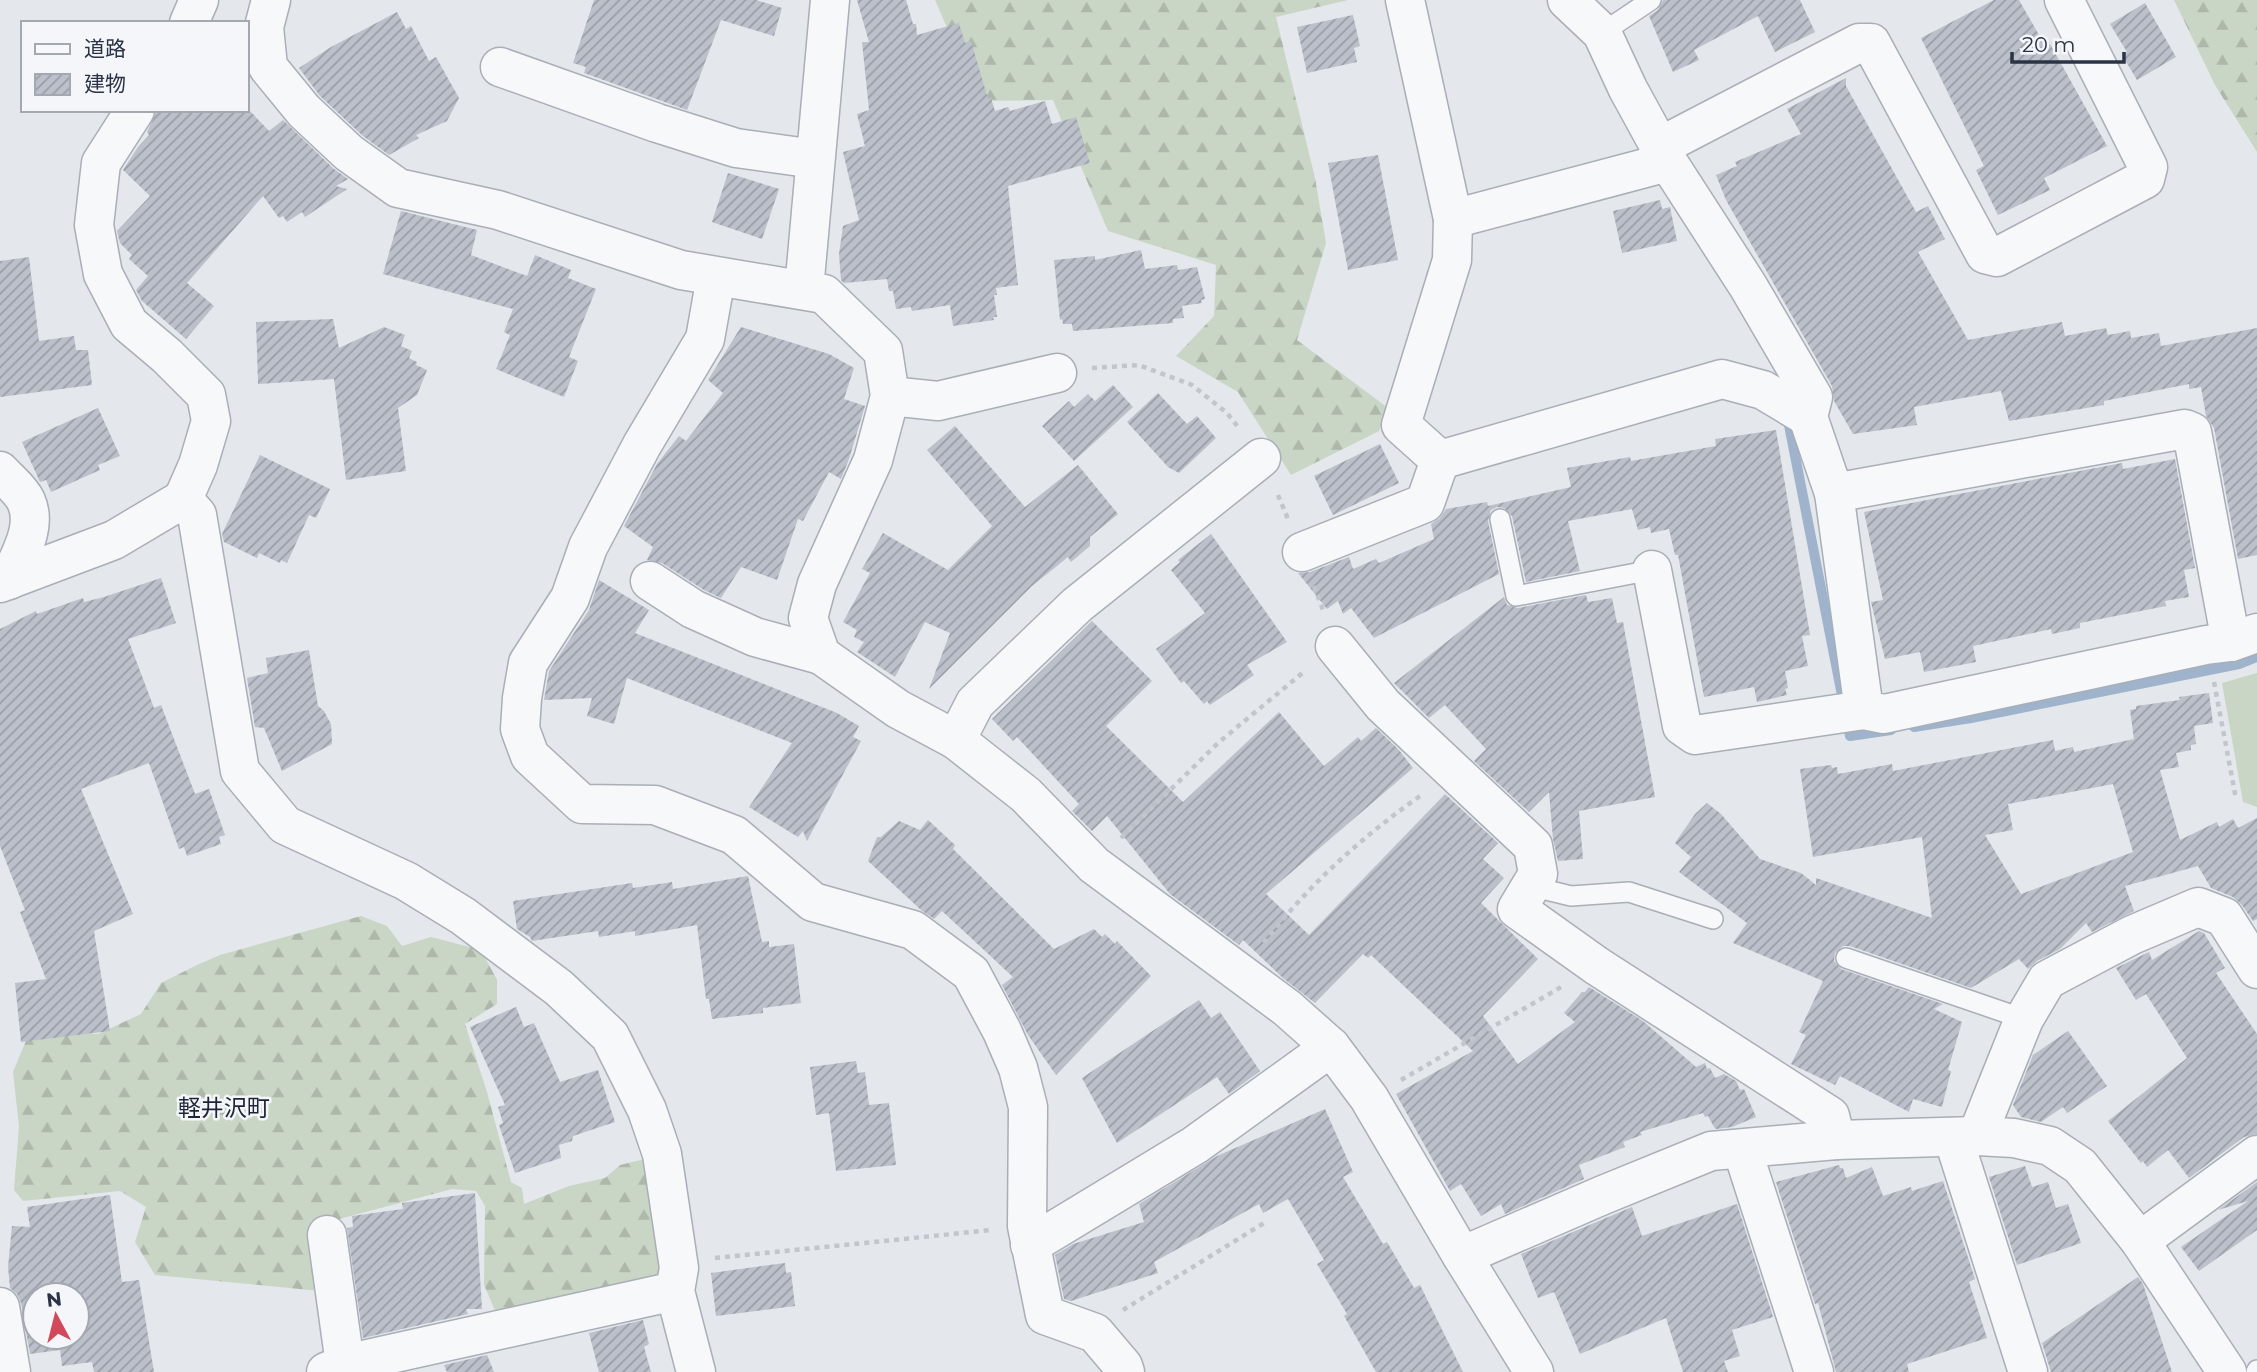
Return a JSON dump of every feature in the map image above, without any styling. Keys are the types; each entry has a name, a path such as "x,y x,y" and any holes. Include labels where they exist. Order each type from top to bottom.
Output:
{"street":[{"path":"190,21 200,0"},
{"path":"271,0 264,27 268,67 304,111 349,153 398,188 498,210 681,270 824,293 883,351 890,396 873,460 817,584 808,618 821,655"},
{"path":"804,290 830,0"},
{"path":"1405,0 1453,219 1452,260 1401,425 1440,460"},
{"path":"1567,0 1602,33 1628,89 1665,154 1748,286 1813,397 1808,417 1834,492 1864,710"},
{"path":"1453,219 1665,154 1860,43 1871,43 1985,254 1997,257 2145,179 2148,167 2064,0"},
{"path":"500,67 736,148 815,159"},
{"path":"4,582 114,540 183,499 198,466 211,421 206,395 129,324 103,274 94,225 101,163 134,112"},
{"path":"716,277 705,340 642,445 594,536 570,598 528,663 520,729 530,757 582,804 655,805 734,835 813,902 913,930 971,973 1018,1068 1028,1107 1029,1236 1045,1315 1095,1334 1125,1372"},
{"path":"890,396 938,401 1057,373"},
{"path":"1440,460 1723,379 1763,390 1808,417"},
{"path":"1652,570 1682,726 1695,735 1864,710 1884,714 2231,640 2192,432 2185,429 1834,492"},
{"path":"956,740 975,703 1077,605 1261,458"},
{"path":"1302,552 1425,503 1440,460"},
{"path":"0,471 25,499 30,517 28,536 4,582"},
{"path":"183,499 197,515 240,771 285,825 406,881 463,916 559,988 610,1036 647,1110 662,1154 677,1279 695,1372"},
{"path":"650,581 692,609 755,638 821,655 898,709 956,740 1026,795 1094,865 1242,972 1331,1047 1369,1098 1534,1372"},
{"path":"1335,646 1383,705 1533,846 1538,874 1517,909 1597,967 1830,1116 1836,1140"},
{"path":"2028,1372 1965,1137 2024,1019 2047,980 2132,934 2198,907 2224,917 2257,969"},
{"path":"1029,1236 1195,1145 1331,1047"},
{"path":"1462,1256 1711,1152 1836,1140 2014,1138 2050,1146 2080,1166 2140,1241 2227,1372"},
{"path":"1742,1149 1814,1372"},
{"path":"2140,1241 2257,1155"},
{"path":"327,1235 340,1369 677,1279"},
{"path":"0,1307 11,1372"},
{"path":"2236,1372 2257,1363"}],"lane":[{"path":"1602,33 1651,0"},
{"path":"1500,519 1516,596 1652,570"},
{"path":"1530,886 1571,896 1629,892 1713,919"},
{"path":"1846,958 2024,1019"}],"path":[{"path":"2231,640 2236,799"},
{"path":"1094,865 1218,743 1335,646"},
{"path":"1242,972 1287,913 1337,863 1409,804 1455,771"},
{"path":"1369,1098 1597,967"},
{"path":"1089,1331 1264,1223"},
{"path":"677,1279 705,1259 1029,1236"}],"green space":[{"path":"935,0 1348,0 1276,17 1315,178 1326,243 1297,340 1388,408 1379,431 1291,475 1238,392 1176,356 1214,316 1216,265 1108,231 1053,100 979,101"},
{"path":"2174,0 2257,0 2257,152 2215,85"},
{"path":"2257,673 2257,807 2243,802 2222,683"},
{"path":"361,916 387,926 402,946 431,937 481,950 497,980 497,1004 465,1024 487,1092 511,1182 522,1188 524,1204 569,1186 605,1178 620,1165 645,1159 663,1267 656,1279 497,1315 484,1285 485,1206 476,1191 452,1189 313,1226 320,1291 155,1275 135,1242 146,1207 120,1191 23,1201 14,1190 19,1126 13,1072 30,1031 98,1034 141,1014 161,983 197,965 220,955"}],"building":[{"path":"594,0 756,0 782,8 774,36 721,20 687,110 584,73 586,67 573,63"},
{"path":"857,0 906,0 913,24 916,24 917,35 959,23 965,43 971,41 988,99 991,98 995,111 1008,107 1010,111 1045,101 1052,124 1076,117 1090,163 1008,186 1018,285 996,288 997,295 994,295 997,317 993,317 994,320 953,326 950,305 912,311 911,307 896,309 893,291 889,291 887,279 844,283 841,280 839,254 843,226 859,220 843,152 865,146 857,114 869,110 862,42 869,42"},
{"path":"1663,0 1800,0 1815,32 1775,52 1758,16 1694,50 1699,60 1673,72 1649,16 1658,10"},
{"path":"1994,0 2019,0 2043,42 2049,42 2107,146 2044,178 2050,190 1998,215 1976,170 1984,166 1921,38"},
{"path":"2145,3 2176,57 2137,80 2122,55 2127,52 2110,24"},
{"path":"397,12 406,29 411,26 429,61 436,57 459,98 447,121 416,135 419,138 389,155 363,136 320,96 299,68 331,47"},
{"path":"1353,15 1360,46 1354,48 1357,62 1307,73 1297,27"},
{"path":"1846,78 1846,86 1916,212 1928,206 1945,239 1918,252 1968,340 2062,322 2065,336 2106,328 2108,335 2130,331 2131,338 2159,333 2161,346 2257,328 2257,555 2238,559 2214,428 2206,416 2201,387 2189,389 2189,384 2104,401 2104,405 2009,421 2001,391 1914,407 1917,425 1853,434 1834,401 1832,386 1726,200 1716,175 1737,166 1735,162 1801,134 1787,109"},
{"path":"249,110 269,131 283,120 348,179 336,186 347,189 305,217 302,212 287,222 283,216 279,218 263,196 187,283 214,306 186,339 142,301 136,290 148,276 129,259 132,255 120,243 117,231 150,196 123,170 149,135 147,132 156,112"},
{"path":"1378,155 1398,260 1348,270 1328,163"},
{"path":"728,173 779,189 762,239 712,222"},
{"path":"1660,200 1662,209 1670,207 1677,241 1622,253 1613,211"},
{"path":"401,211 477,230 471,255 527,276 535,255 571,270 568,278 596,289 569,357 578,361 564,397 496,369 510,335 504,332 513,309 383,274"},
{"path":"1141,250 1145,269 1177,265 1178,270 1197,267 1205,299 1201,300 1202,303 1182,306 1184,318 1173,319 1173,323 1073,331 1072,324 1063,324 1062,319 1060,320 1054,260 1095,256 1095,260"},
{"path":"29,257 39,341 74,336 76,350 88,350 92,385 0,397 0,261"},
{"path":"333,319 339,348 384,327 405,335 401,346 412,351 409,358 417,362 416,365 427,370 417,395 398,408 406,471 346,480 334,379 258,384 256,322"},
{"path":"741,327 829,354 854,368 844,399 865,406 841,479 829,472 803,521 798,519 777,580 741,567 721,598 662,563 647,560 653,547 624,526 657,464 679,436 686,441 723,393 708,380"},
{"path":"1113,385 1133,407 1074,461 1042,426 1069,401 1074,407 1088,394 1095,401"},
{"path":"1158,393 1187,424 1197,416 1216,438 1179,473 1168,467 1127,422"},
{"path":"98,408 120,456 98,465 100,470 51,492 46,480 40,482 22,442"},
{"path":"955,426 1025,507 1078,465 1118,514 1090,537 1090,546 1071,562 1068,557 1032,586 929,689 950,633 925,622 895,677 857,652 864,642 854,637 857,630 843,622 870,573 862,569 883,533 948,570 992,526 927,450"},
{"path":"1776,430 1810,635 1802,636 1808,666 1785,671 1787,695 1757,702 1754,687 1704,697 1678,555 1675,555 1669,529 1651,533 1650,527 1638,530 1632,509 1568,521 1580,571 1526,582 1512,516 1504,508 1491,510 1488,521 1499,574 1374,638 1351,608 1343,614 1338,601 1327,609 1298,573 1310,572 1349,557 1353,569 1376,559 1379,563 1434,539 1431,524 1440,518 1446,509 1487,502 1488,506 1571,487 1567,468 1630,457 1631,461 1716,446 1715,439"},
{"path":"1380,444 1399,483 1333,515 1314,476"},
{"path":"260,455 330,489 316,518 309,515 287,563 281,560 280,563 259,553 257,558 224,542 222,534"},
{"path":"2175,459 2195,568 2184,570 2189,597 2165,601 2166,606 2080,623 2080,628 2052,634 2051,629 1973,646 1976,662 1924,672 1920,652 1885,659 1871,602 1883,600 1864,512 2122,463 2123,469"},
{"path":"1211,534 1287,642 1247,665 1254,675 1210,705 1207,701 1204,704 1184,681 1181,683 1156,649 1205,613 1171,570 1180,562 1178,560"},
{"path":"161,578 176,623 128,639 154,708 161,705 195,794 209,789 225,835 219,837 221,844 187,856 184,847 179,849 149,763 81,789 133,914 94,931 110,1031 21,1042 15,983 46,979 20,912 25,910 0,846 0,629 36,611 37,614 83,598 84,602 104,597"},
{"path":"599,580 649,610 635,633 837,713 859,726 853,737 861,741 807,841 803,831 798,837 749,807 792,743 627,678 614,724 587,716 592,698 544,700 549,671 589,610"},
{"path":"1586,595 1588,602 1612,598 1617,623 1623,622 1655,797 1579,811 1583,859 1558,861 1553,839 1549,792 1529,812 1474,761 1486,749 1445,705 1429,718 1394,683 1504,597 1507,605 1518,608"},
{"path":"1092,621 1152,681 1106,726 1183,802 1279,712 1324,766 1358,737 1361,741 1376,728 1413,768 1266,894 1309,935 1445,794 1498,843 1483,859 1504,878 1481,903 1538,959 1483,1016 1518,1064 1575,1022 1564,1013 1589,987 1643,1021 1696,1067 1705,1063 1715,1078 1724,1074 1736,1081 1740,1090 1744,1089 1756,1117 1732,1127 1716,1129 1703,1113 1640,1132 1642,1135 1623,1142 1625,1147 1579,1165 1584,1179 1505,1214 1501,1204 1481,1216 1461,1184 1450,1191 1396,1094 1473,1051 1371,955 1368,958 1363,954 1315,1003 1283,978 1243,940 1239,945 1170,894 1107,816 1092,831 1072,811 1079,804 1017,737 1013,741 992,719"},
{"path":"309,650 318,706 331,724 332,744 282,771 264,728 255,727 247,678 268,673 266,658"},
{"path":"2209,693 2213,723 2194,726 2196,744 2191,745 2191,750 2176,753 2179,767 2160,770 2180,840 2217,822 2219,827 2233,819 2238,828 2257,818 2257,919 2253,921 2233,897 2211,888 2198,866 2125,886 2134,911 2092,932 2086,923 2060,949 2028,969 2019,959 1971,988 1850,946 1843,946 1835,953 1834,961 1841,969 1943,1004 1934,1009 1962,1022 1948,1070 1951,1071 1942,1107 1913,1099 1909,1112 1840,1076 1835,1085 1791,1064 1806,1035 1799,1032 1823,981 1733,943 1747,923 1679,872 1691,857 1675,843 1695,814 1707,803 1721,814 1760,859 1801,873 1816,885 1816,878 1932,918 1922,837 1813,857 1800,769 1831,765 1832,768 1837,767 1838,774 1892,764 1893,771 2053,740 2055,751 2073,747 2074,752 2134,739 2130,710 2136,709 2136,706 2180,700 2179,697","holes":["2113,784 2133,852 2021,894 1985,835 2013,830 2008,804"]},
{"path":"928,820 955,845 953,849 1054,949 1094,929 1102,937 1105,934 1115,944 1117,941 1151,976 1056,1075 1028,1035 1002,985 1013,977 942,911 934,919 868,861 877,837 881,837 899,821 920,830"},
{"path":"748,876 762,942 769,941 769,947 794,944 801,1003 763,1008 763,1013 712,1019 709,999 706,999 697,925 635,936 635,931 599,937 598,931 532,941 517,929 513,901 632,883 633,888 672,882 673,889"},
{"path":"2199,931 2204,933 2225,968 2216,973 2257,1034 2257,1134 2244,1137 2189,1178 2168,1150 2147,1167 2143,1161 2141,1163 2108,1121 2187,1058 2146,994 2136,1000 2116,968 2149,952 2152,960"},
{"path":"1199,1000 1211,1018 1220,1012 1260,1071 1229,1094 1217,1077 1117,1143 1082,1078"},
{"path":"516,1007 524,1027 534,1023 560,1082 598,1070 615,1122 573,1136 572,1141 559,1145 561,1158 515,1173 499,1125 503,1123 498,1107 505,1105 470,1027"},
{"path":"2068,1031 2107,1086 2067,1113 2063,1107 2041,1122 2021,1117 2013,1105 2033,1055"},
{"path":"856,1061 858,1073 865,1072 869,1105 889,1103 896,1165 836,1171 829,1113 816,1115 810,1067"},
{"path":"1325,1109 1353,1172 1343,1177 1383,1244 1387,1242 1414,1288 1420,1285 1463,1372 1376,1372 1344,1316 1347,1314 1317,1264 1324,1260 1288,1199 1263,1213 1259,1204 1154,1262 1158,1273 1071,1301 1064,1299 1055,1255 1073,1244 1144,1222 1139,1204 1217,1156"},
{"path":"1839,1165 1846,1178 1872,1167 1883,1196 1911,1187 1912,1191 1943,1181 1975,1279 1969,1282 1987,1338 1907,1364 1909,1372 1836,1372 1818,1303 1815,1304 1776,1182"},
{"path":"2025,1166 2032,1187 2048,1182 2056,1208 2068,1204 2081,1243 2017,1265 1989,1177"},
{"path":"2257,1182 2257,1230 2199,1271 2181,1247 2248,1201 2218,1210"},
{"path":"475,1193 482,1309 466,1309 468,1314 363,1338 347,1228 353,1227 352,1216 403,1209 402,1203"},
{"path":"110,1195 122,1282 139,1280 154,1372 94,1372 92,1362 62,1366 60,1351 91,1351 91,1281 21,1281 21,1303 10,1288 8,1267 12,1226 30,1227 27,1207"},
{"path":"1737,1204 1773,1317 1732,1330 1740,1356 1724,1361 1728,1372 1683,1372 1666,1318 1580,1354 1554,1292 1538,1298 1521,1254 1632,1207 1642,1236"},
{"path":"785,1263 786,1273 791,1272 795,1306 716,1316 711,1273"},
{"path":"2138,1277 2143,1284 2172,1372 2051,1372 2042,1343"},
{"path":"643,1320 649,1344 644,1347 651,1372 599,1372 589,1333"},
{"path":"29,1351 52,1351 30,1354"},
{"path":"487,1355 494,1372 447,1372 444,1365"}],"waterway":[{"path":"1787,415 1850,736 1891,730"},
{"path":"1914,727 2239,664 2257,657"}],"district":[{"name":"軽井沢町","path":"224,1108"}]}
